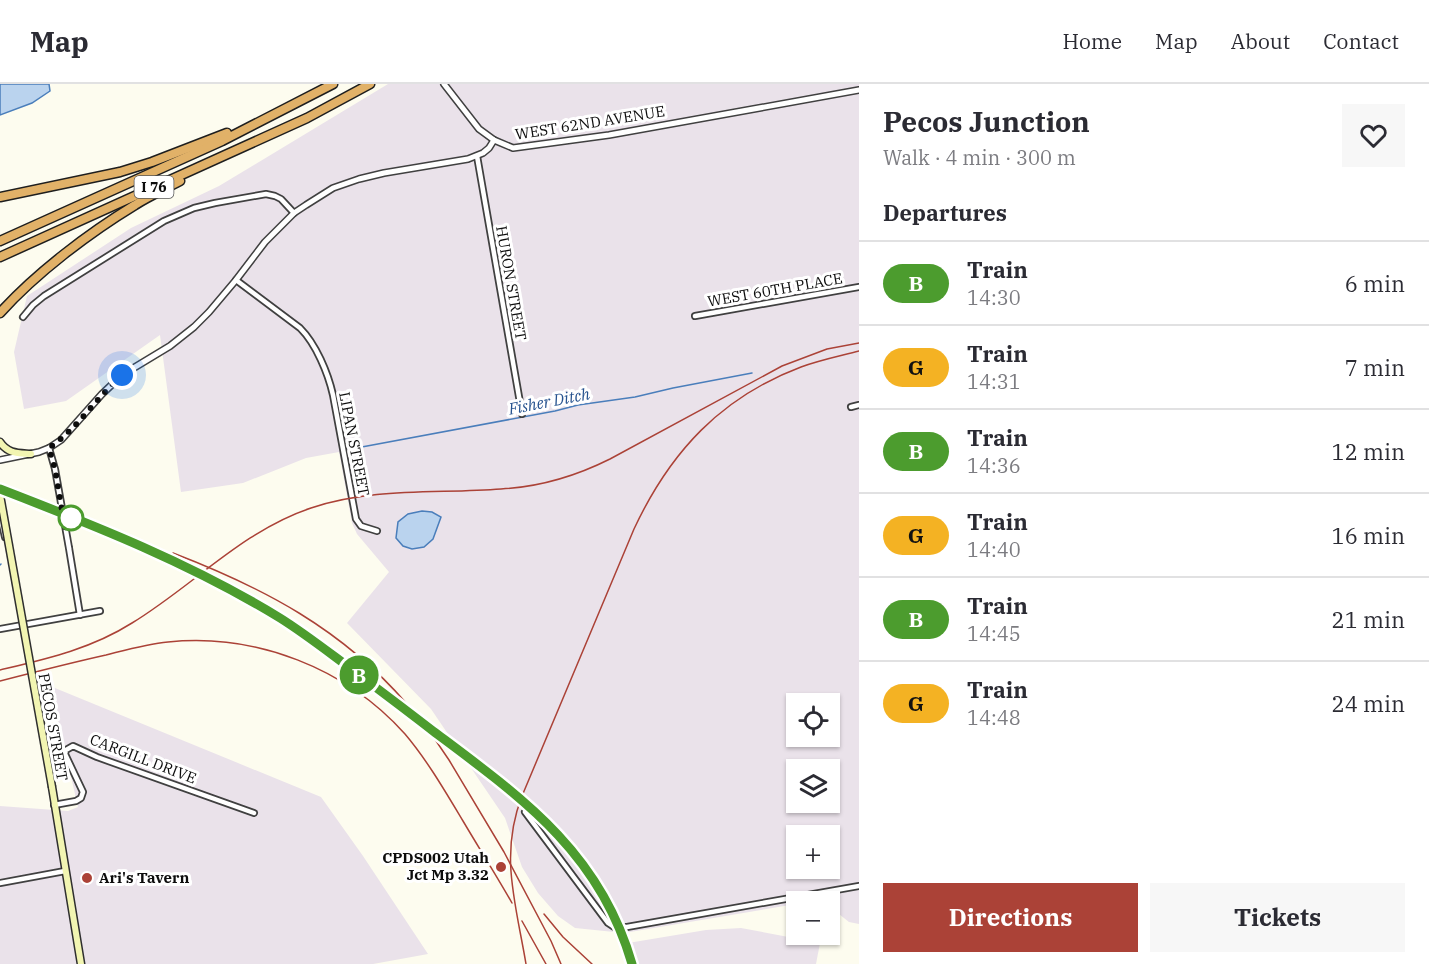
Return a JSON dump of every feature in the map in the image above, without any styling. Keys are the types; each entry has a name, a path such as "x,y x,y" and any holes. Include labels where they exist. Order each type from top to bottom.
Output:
{"highway":[{"name":"I 76","path":"0,241 222,141 333,84"},
{"name":"I 76","path":"0,257 307,118 370,84"},
{"path":"0,196 120,172 223,135 278,112"},
{"path":"0,311 41,273 125,211 307,118"}],"main road":[{"path":"0,442 10,452 31,454"},
{"name":"PECOS STREET","path":"0,495 81,964"}],"street":[{"path":"444,84 474,123 494,140"},
{"name":"WEST 62ND AVENUE","path":"49,448 66,434 122,375 170,346 194,327 236,280 265,242 294,213 333,188 384,173 459,162 477,156 489,148 494,140 513,148 521,148 609,135 859,90"},
{"name":"HURON STREET","path":"477,156 522,414"},
{"path":"23,317 44,296 150,230 185,212 215,203 266,195 280,199 294,213"},
{"name":"LIPAN STREET","path":"236,280 300,328 309,338 328,378 333,395 356,519 361,526 377,531"},
{"name":"WEST 60TH PLACE","path":"695,316 859,287"},
{"path":"851,407 859,405"},
{"path":"0,460 49,448 55,469 80,615"},
{"path":"0,515 22,625"},
{"path":"0,629 100,611"},
{"name":"CARGILL DRIVE","path":"54,805 81,798 83,792 65,754 66,750 74,746 97,757 254,813"},
{"path":"525,812 608,923 614,927 627,927 859,886"},
{"path":"0,883 65,872"}],"shaded area":[{"path":"388,84 859,84 859,924 849,922 840,915 840,891 786,891 786,906 624,933 575,928 558,916 538,893 522,867 505,818 431,709 347,623 389,572 357,534 352,523 339,452 306,458 243,483 181,492 160,335 66,401 24,409 14,352 27,296 131,228 219,186"},
{"path":"50,686 321,797 428,954 373,964 0,964 0,806 68,811 78,807"},
{"path":"741,928 786,937 786,945 820,945 816,964 635,964 628,943 706,930"}],"water":[{"path":"0,84 49,84 50,91 32,103 0,115"},
{"path":"422,511 432,512 441,517 433,539 424,547 412,549 403,546 396,538 398,522 408,514"}],"waterway":[{"name":"Fisher Ditch","path":"351,449 752,373"}],"railway":[{"path":"0,670 68,652 101,640 154,608 262,530 311,508 334,501 382,494 515,488 557,480 610,459 782,366 827,349 859,343"},
{"path":"526,964 512,880 511,859 515,818 522,796 634,529 648,501 682,452 722,411 772,379 801,367 859,351"},
{"path":"0,489 143,548 213,580 289,624 371,684 497,780 554,830 578,858 600,890 618,925 632,964"},
{"path":"173,553 207,566 270,596 328,632 382,677 407,704"},
{"path":"0,681 137,647 168,642 234,643 297,660 355,691 405,734 436,776 512,903"},
{"path":"432,735 504,852 561,964"},
{"path":"544,914 563,937 592,964"},
{"path":"522,921 546,964"}],"train":[{"name":"B","path":"0,489 149,549 256,604 312,640 459,750 537,812 576,854 604,897 623,937 632,964"}],"place":[{"name":"CPDS002 Utah Jct Mp 3.32","path":"501,867"},
{"name":"Ari's Tavern","path":"87,878"}],"route":[{"path":"71,518 65,528 49,448 61,440 122,375"}]}
